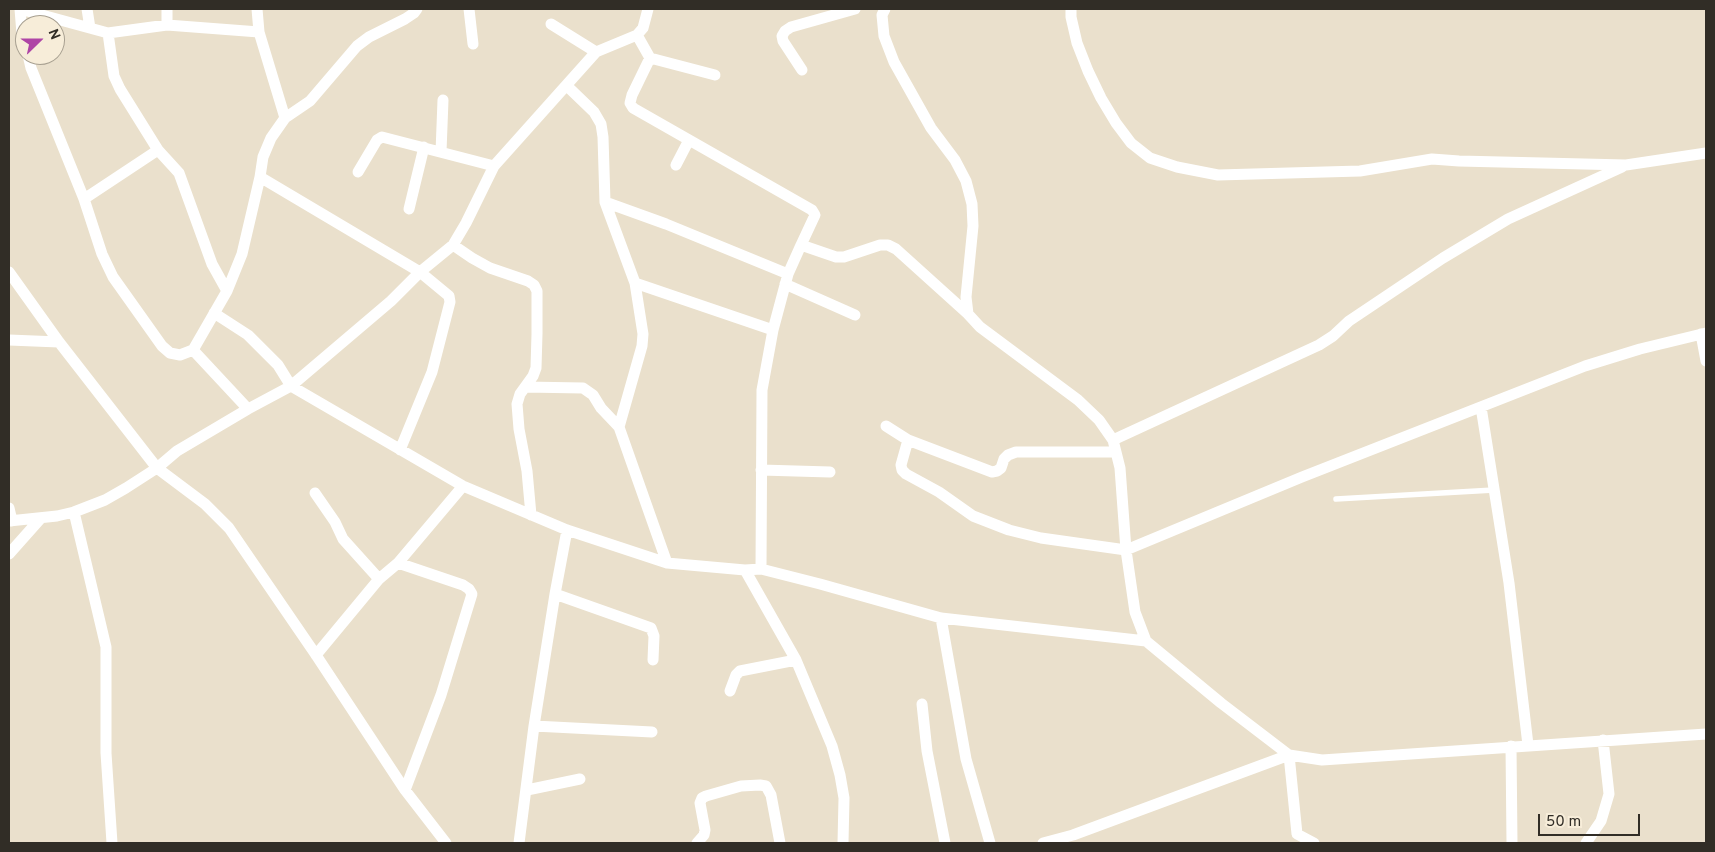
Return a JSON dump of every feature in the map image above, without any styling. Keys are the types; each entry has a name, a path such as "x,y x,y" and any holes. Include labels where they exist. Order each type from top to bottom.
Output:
{"street":[{"path":"20,9 108,33 167,25 259,32"},
{"path":"87,9 90,28"},
{"path":"166,9 167,25"},
{"path":"257,9 259,32 285,118"},
{"path":"30,65 84,199 102,254 113,276 157,338 170,353 180,355 193,350 227,291 242,254 263,157 271,138 285,118 310,101 357,46 369,37 405,19 417,9"},
{"path":"469,9 473,44"},
{"path":"9,508 10,521 74,512 105,500 157,468 177,451 248,409 292,386 453,245 466,224 494,166 596,52 637,35 643,28 648,9"},
{"path":"802,70 783,41 782,36 785,31 792,27 855,9"},
{"path":"885,9 882,14 884,36 894,62 931,128 955,160 966,180 972,204 973,226 966,298 968,314"},
{"path":"1070,9 1077,43 1088,71 1116,123 1131,143 1150,158 1177,167 1218,175 1360,171 1432,159 1626,165 1706,153"},
{"path":"551,24 596,52"},
{"path":"108,33 114,76 158,150 179,173 212,264 227,291"},
{"path":"637,35 650,58 715,75"},
{"path":"650,58 632,95 630,102 633,108 812,210 814,215 786,279 773,330 762,390 761,569"},
{"path":"567,86 594,112 601,124 605,202 635,283 643,334 642,346 619,427"},
{"path":"441,152 443,100"},
{"path":"358,172 377,140 382,137 494,166"},
{"path":"676,166 689,140"},
{"path":"409,209 424,147"},
{"path":"84,199 158,150"},
{"path":"1113,440 1319,346 1349,322 1443,258 1508,219 1626,165"},
{"path":"260,177 420,272 449,296 450,302 432,372 400,450"},
{"path":"605,202 666,224 786,279 855,315"},
{"path":"453,245 490,268 528,281 537,291 536,368 533,376 520,394 517,404 531,515"},
{"path":"801,245 836,256 844,256 880,245 888,245 896,249 980,327 1078,400 1099,420 1113,440 1120,468 1126,550 1135,612 1146,642 1289,755 1322,760 1706,734"},
{"path":"9,272 12,279 59,342 157,468 205,504 230,528 405,790 446,843"},
{"path":"635,283 773,330"},
{"path":"214,313 248,334 278,366 292,386 463,486 567,530 667,563 745,570 761,569 940,618 1146,642"},
{"path":"908,440 901,465 902,470 939,492 973,516 1010,530 1041,538 1126,550 1302,477 1584,366 1640,349 1704,333 1706,361"},
{"path":"9,340 59,342"},
{"path":"193,350 248,409"},
{"path":"525,387 582,388 593,395 601,408 619,427 667,563"},
{"path":"1481,407 1509,583 1528,745"},
{"path":"886,426 908,440 992,472 997,472 1008,455 1016,452 1116,452"},
{"path":"761,470 830,472"},
{"path":"316,655 379,579 398,563 463,486"},
{"path":"315,493 335,522 343,539 379,579"},
{"path":"74,512 106,647 106,753 112,843"},
{"path":"9,554 41,518"},
{"path":"519,843 534,726 567,530"},
{"path":"398,563 463,585 472,594 441,695 405,790"},
{"path":"745,570 796,660 832,746 844,798 844,843"},
{"path":"555,594 651,628 654,636 653,660"},
{"path":"940,618 966,759 990,843"},
{"path":"730,691 736,675 740,671 796,660"},
{"path":"922,704 927,751 945,843"},
{"path":"534,726 652,732"},
{"path":"1586,843 1601,821 1609,794 1603,740"},
{"path":"1511,746 1512,843"},
{"path":"1289,755 1293,839 1314,843"},
{"path":"1043,843 1073,835 1289,755"},
{"path":"527,790 580,779"},
{"path":"697,843 704,835 705,830 700,803 702,798 741,786 760,785 766,786 771,795 780,843"}],"lane":[{"path":"1336,499 1494,490"}]}
